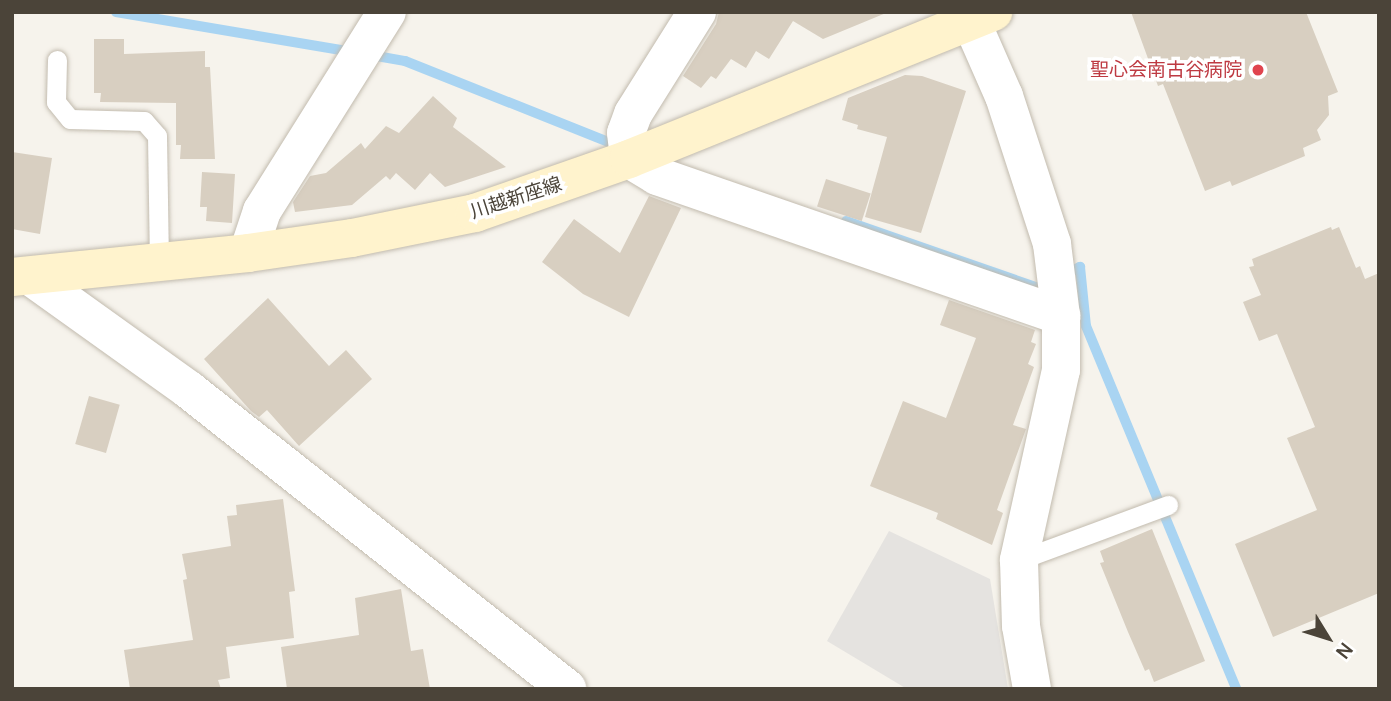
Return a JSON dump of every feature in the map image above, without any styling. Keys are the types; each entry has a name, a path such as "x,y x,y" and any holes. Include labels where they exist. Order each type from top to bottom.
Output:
{"main road":[{"name":"川越新座線","path":"21,277 159,264 352,239 475,212 629,159 982,17"}],"street":[{"path":"248,253 262,211 387,12"},
{"path":"697,12 633,114 625,133 629,159 657,176 1061,316"},
{"path":"982,17 1004,96 1052,244 1061,316 1061,370 1019,560 1021,626 1032,689"},
{"path":"21,277 189,390 563,688"}],"lane":[{"path":"57,60 55,102 70,119 144,121 157,136 159,264"},
{"path":"1019,560 1168,505"}],"shaded area":[{"path":"889,531 990,579 1008,689 907,689 827,641"}],"building":[{"path":"719,12 886,13 823,39 793,21 769,59 756,51 746,68 731,59 716,79 711,76 701,88 683,76 716,24"},
{"path":"1131,12 1306,12 1338,92 1328,96 1329,115 1317,130 1321,140 1303,148 1305,156 1232,186 1230,181 1205,191 1163,84 1158,86"},
{"path":"94,39 124,39 124,54 205,51 205,67 210,67 215,159 180,159 181,145 176,145 176,103 100,102 101,93 94,93"},
{"path":"905,75 922,76 966,91 921,233 865,217 887,137 857,129 858,125 842,120 848,98"},
{"path":"433,96 457,118 453,127 506,167 445,187 430,173 415,190 396,173 390,180 386,176 352,205 295,212 293,202 310,176 326,173 361,143 365,149 386,126 399,133"},
{"path":"12,152 52,158 40,234 12,229"},
{"path":"202,172 235,174 232,223 206,221 207,207 200,207"},
{"path":"826,179 871,194 862,221 817,207"},
{"path":"649,196 681,208 629,317 583,294 542,262 574,219 620,253"},
{"path":"1331,227 1332,230 1339,227 1356,268 1360,266 1365,279 1379,273 1379,593 1273,637 1235,544 1317,510 1287,438 1315,427 1277,334 1259,341 1243,302 1261,295 1249,267 1254,266 1252,259"},
{"path":"268,298 329,366 346,350 372,379 299,446 267,410 259,417 251,411 204,359"},
{"path":"949,300 1035,330 1031,342 1036,344 1028,364 1034,367 1013,425 1026,429 997,510 1003,513 992,545 936,519 938,513 870,486 903,401 946,418 976,338 940,325"},
{"path":"89,396 120,405 106,453 75,444"},
{"path":"283,499 295,591 289,592 294,638 226,647 230,678 218,680 221,689 130,689 124,650 193,640 183,580 187,579 182,554 231,546 227,516 237,515 236,505"},
{"path":"1152,529 1205,661 1154,682 1149,669 1145,671 1100,563 1104,562 1100,551"},
{"path":"401,589 411,651 423,649 430,689 287,689 281,647 359,635 355,598"}],"waterway":[{"path":"116,12 353,52"},
{"path":"371,55 405,61 619,146"},
{"path":"846,221 1038,288 1043,286"},
{"path":"1066,274 1080,267 1086,326 1236,689"}],"place":[{"name":"聖心会南古谷病院","path":"1258,70"}]}
